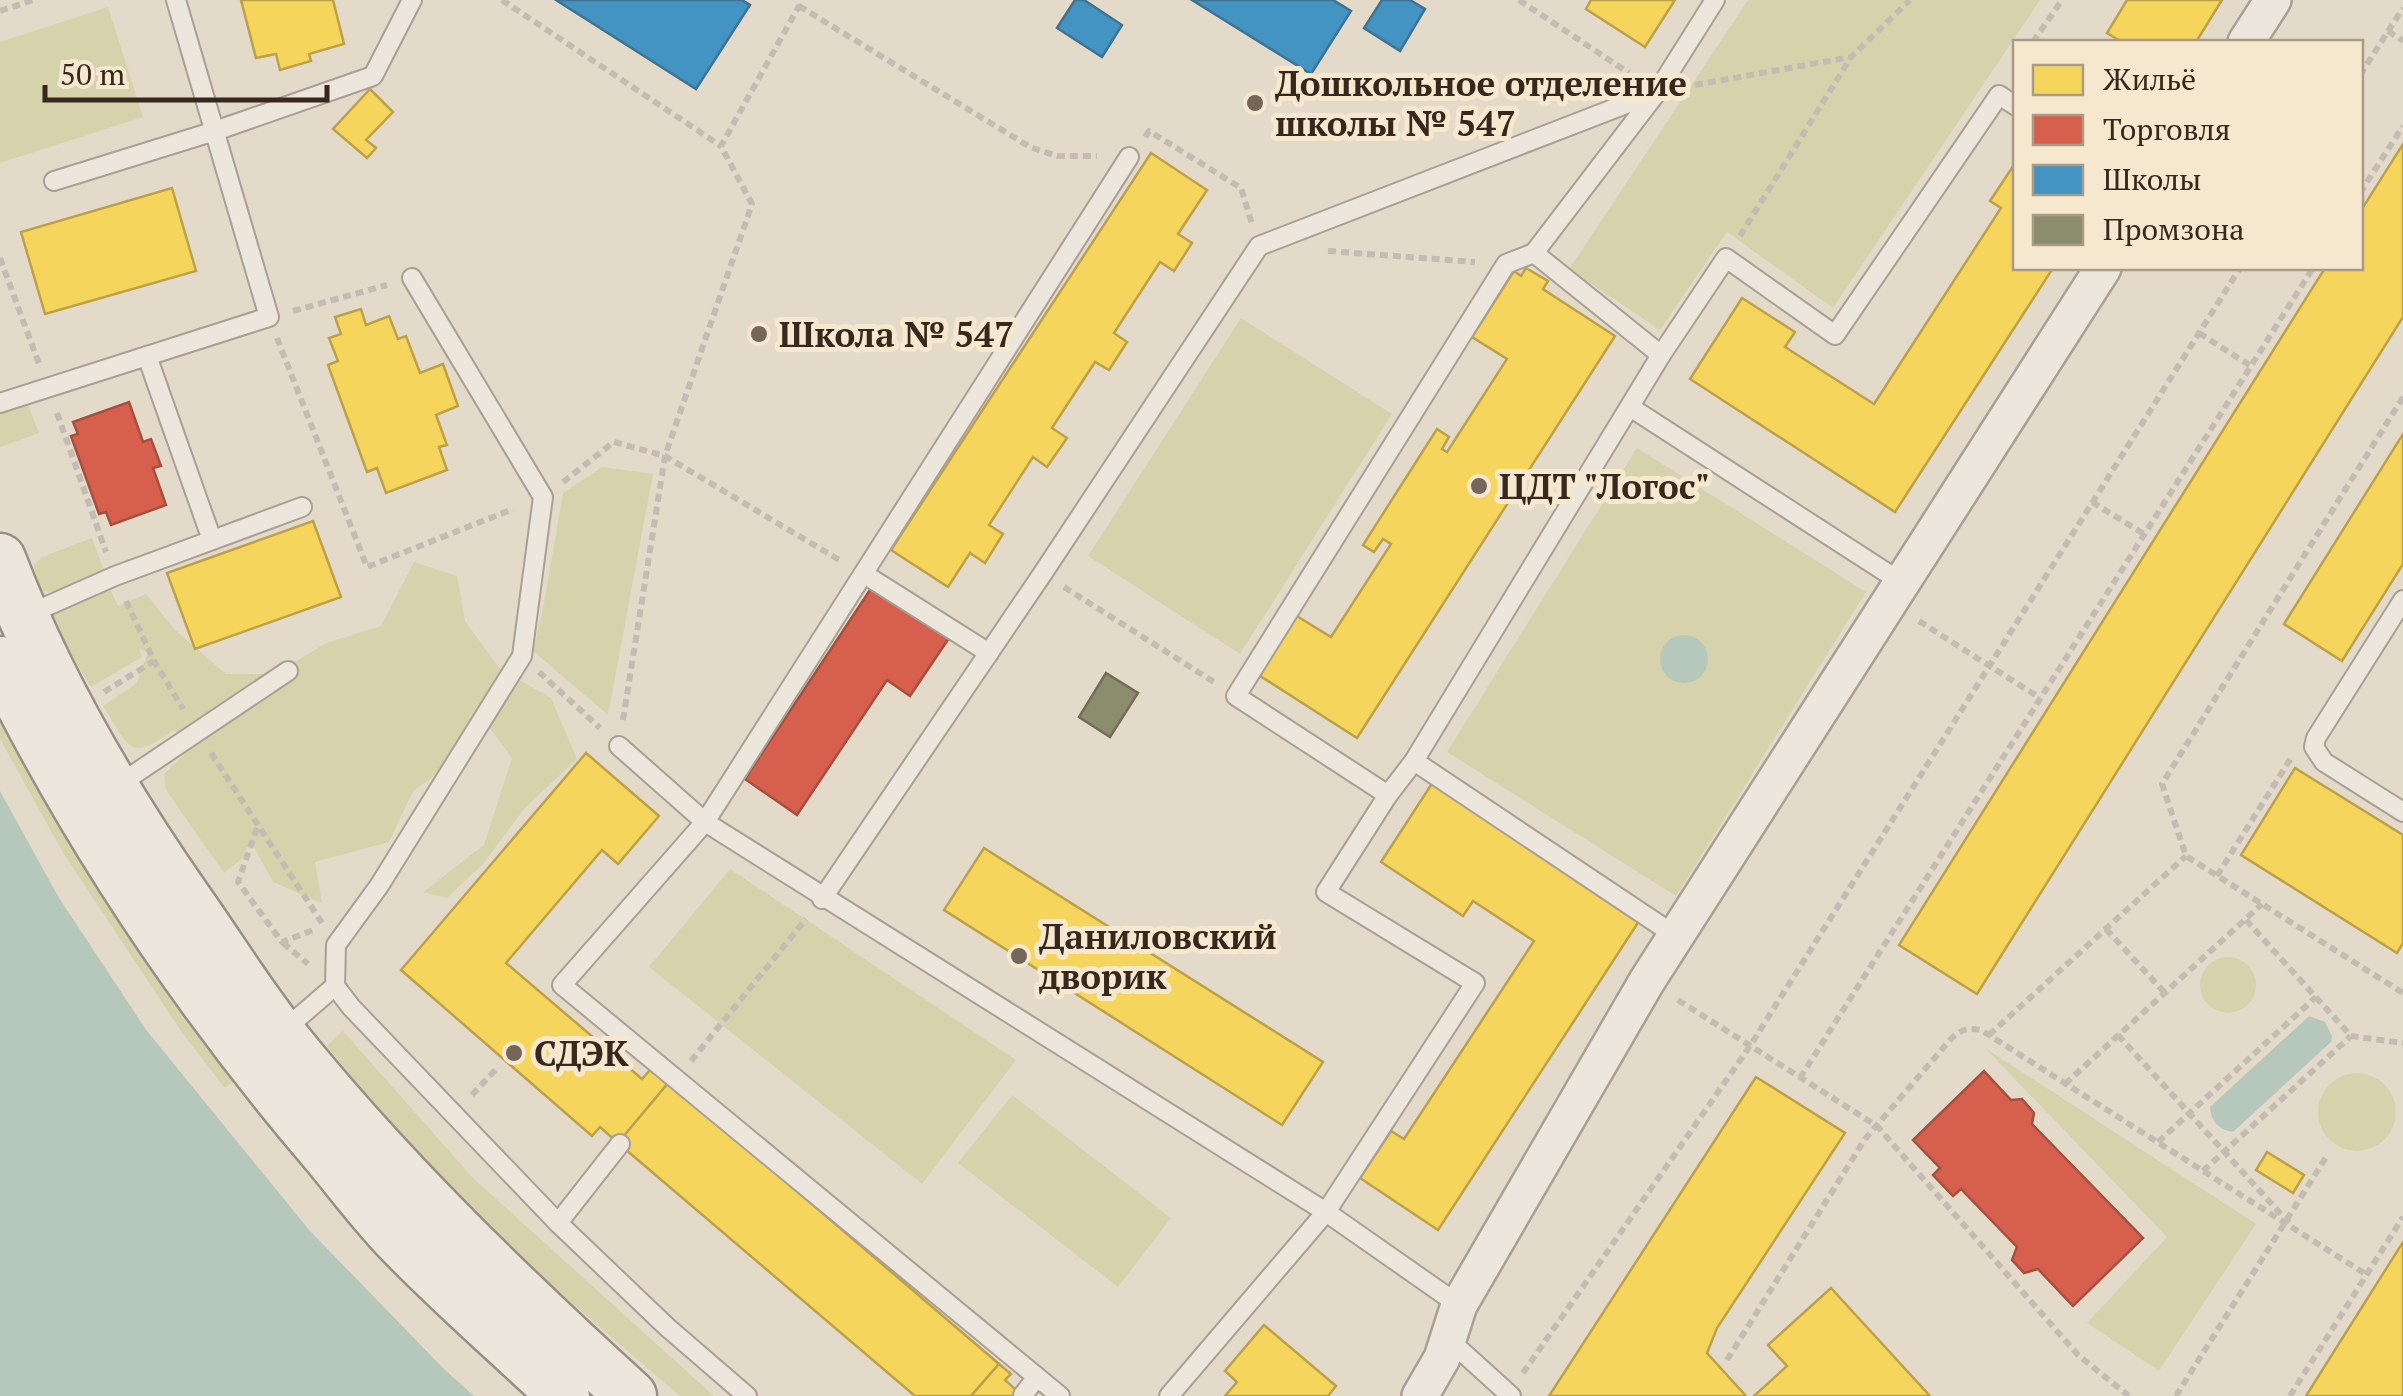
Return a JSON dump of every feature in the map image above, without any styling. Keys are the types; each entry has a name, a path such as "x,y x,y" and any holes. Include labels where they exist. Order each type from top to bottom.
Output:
{"main road":[{"path":"0,559 11,633 42,748 184,974 248,1061 398,1239 564,1396"},
{"path":"11,633 146,842 280,1034 405,1176 631,1396"}],"street":[{"path":"2247,40 2274,0"},
{"path":"1420,1396 1442,1358 1459,1304 1647,981 2102,270"}],"lane":[{"path":"0,403 269,317 176,0"},
{"path":"54,181 216,131 373,76 412,0"},
{"path":"1388,795 1236,696 1506,264 1534,253 1657,92 1715,0"},
{"path":"822,899 1259,246 1657,92"},
{"path":"1170,1396 1326,1212 1475,983 1326,892 1414,761 1661,355 1726,258 1835,335 1998,95 2013,104"},
{"path":"1060,1396 674,1082 562,985 705,822 1129,156"},
{"path":"1534,253 1661,355"},
{"path":"412,278 543,498 522,656 379,886 336,945 335,986 558,1223 666,1327 747,1396"},
{"path":"146,356 212,540"},
{"path":"1630,407 1895,592"},
{"path":"11,633 114,576 302,506"},
{"path":"864,574 989,653"},
{"path":"2403,600 2314,747 2324,762 2403,812"},
{"path":"113,788 288,672"},
{"path":"619,746 705,822 1326,1212 1459,1304"},
{"path":"1414,761 1676,936"},
{"path":"280,1034 335,986"},
{"path":"558,1223 620,1144"},
{"path":"1448,1338 1511,1396"},
{"path":"1022,1395 1037,1378"}],"path":[{"path":"0,12 33,0"},
{"path":"502,0 721,146 752,204 665,456 619,746"},
{"path":"1519,0 1657,92 1851,57"},
{"path":"1726,258 1851,57 1910,0"},
{"path":"2035,40 2062,0"},
{"path":"721,146 798,3 1030,147 1057,156 1129,156 1149,131 1241,188 1259,246 1506,264"},
{"path":"2363,71 2403,8"},
{"path":"2388,31 2403,40"},
{"path":"2363,188 2403,126"},
{"path":"0,258 114,576 154,661 336,945"},
{"path":"1533,1384 1522,1372 1750,1046 2239,270"},
{"path":"1800,1078 2312,270"},
{"path":"412,278 269,317 367,567 543,498 614,442 665,456 864,574"},
{"path":"2199,333 2251,366"},
{"path":"2403,397 2164,776 2164,790 2186,856 2403,993"},
{"path":"2092,502 2144,534"},
{"path":"1043,573 1236,696"},
{"path":"1895,592 1989,666 2040,698"},
{"path":"522,656 619,746"},
{"path":"98,695 154,661"},
{"path":"2218,876 2288,763"},
{"path":"258,827 238,882 282,942 324,926"},
{"path":"1989,1036 2186,856"},
{"path":"674,1082 822,899"},
{"path":"2065,1084 2262,904"},
{"path":"2246,920 2351,1036 2403,1043"},
{"path":"2106,928 2164,993"},
{"path":"1647,981 1877,1126 2078,1355 2130,1396"},
{"path":"2158,1142 2316,998"},
{"path":"1727,1360 1877,1126 1960,1031 1970,1028 1989,1036 2286,1221"},
{"path":"2118,1035 2286,1221 2367,1275"},
{"path":"2203,1171 2351,1036"},
{"path":"2176,1396 2328,1154"},
{"path":"2290,1396 2403,1217"}],"shaded area":[{"path":"1748,0 2040,0 1833,308 1727,232 1660,330 1569,269"},
{"path":"108,7 143,117 0,163 0,42"},
{"path":"1241,318 1392,414 1240,654 1088,556"},
{"path":"27,402 39,433 0,447 0,410"},
{"path":"1637,448 1866,592 1676,896 1447,752"},
{"path":"602,467 653,474 608,715 533,651 563,493"},
{"path":"92,538 105,573 52,592 42,591 33,567 42,557"},
{"path":"414,562 457,576 465,621 499,668 551,698 577,759 524,809 483,864 447,898 423,892 484,845 512,758 488,726 459,758 413,791 389,842 315,862 322,903 273,882 250,840 242,859 224,873 166,790 164,774 190,749 175,730 148,746 132,746 103,706 136,684 148,653 139,648 142,657 91,687 51,621 55,610 109,587 118,606 146,594 174,629 226,674 275,674 326,643 381,626"},
{"path":"1684,635 1701,642 1708,659 1701,676 1684,683 1667,676 1660,659 1667,642"},
{"path":"0,709 239,1077 225,1088 183,1034 62,851 0,739"},
{"path":"0,791 59,898 147,1031 310,1231 474,1396 0,1396"},
{"path":"730,869 1016,1060 922,1184 649,967"},
{"path":"2228,957 2248,965 2256,985 2248,1005 2228,1013 2208,1005 2200,985 2208,965"},
{"path":"2309,1016 2325,1022 2331,1042 2233,1132 2220,1127 2210,1107"},
{"path":"343,1031 473,1178 714,1396 680,1396 475,1214 400,1135 327,1046"},
{"path":"1985,1048 2256,1224 2159,1371 2087,1323 2167,1237"},
{"path":"2357,1073 2385,1084 2396,1112 2385,1140 2357,1151 2329,1140 2318,1112 2329,1084"},
{"path":"1012,1095 1171,1218 1118,1287 958,1163"}],"building: Жильё":[{"path":"241,0 333,0 344,44 309,54 311,61 280,70 276,54 256,58"},
{"path":"1591,0 1675,0 1645,47 1586,9"},
{"path":"2127,0 2222,0 2197,40 2119,40 2107,33"},
{"path":"370,89 393,112 366,140 376,148 367,158 333,129"},
{"path":"2403,144 2403,317 1977,994 1899,945 2324,270 2363,270 2363,207"},
{"path":"1151,153 1207,190 1178,234 1192,243 1174,271 1160,262 1114,333 1127,342 1109,370 1095,362 1052,428 1067,438 1047,467 1033,457 989,525 1003,534 985,563 970,553 948,587 891,550"},
{"path":"2013,166 2013,270 2052,270 1895,512 1690,379 1742,298 1795,332 1785,347 1874,404 2001,208 1990,201"},
{"path":"172,188 196,271 45,314 21,232"},
{"path":"1526,268 1548,281 1543,289 1615,336 1357,738 1257,674 1295,615 1331,637 1391,544 1383,539 1374,552 1363,545 1437,429 1449,437 1442,449 1447,452 1507,359 1472,337 1514,271 1521,276"},
{"path":"361,309 366,325 389,316 398,339 406,336 420,373 443,364 458,406 436,415 447,445 439,447 447,470 386,493 377,468 367,472 328,365 338,361 329,338 341,334 335,317"},
{"path":"2403,434 2403,564 2342,661 2284,624"},
{"path":"313,521 341,597 195,649 167,573"},
{"path":"586,753 659,816 618,864 602,850 506,963 642,1079 652,1068 669,1082 618,1143 600,1127 592,1136 401,970"},
{"path":"2295,768 2403,835 2403,943 2397,953 2241,855"},
{"path":"1433,782 1641,918 1438,1230 1360,1178 1391,1131 1404,1139 1534,941 1473,901 1463,916 1381,862"},
{"path":"984,848 1323,1062 1282,1125 944,910"},
{"path":"1756,1077 1845,1133 1717,1328 1707,1353 1746,1396 1549,1396"},
{"path":"669,1082 999,1364 971,1396 915,1396 618,1143"},
{"path":"2267,1152 2304,1175 2293,1193 2256,1170"},
{"path":"2403,1242 2403,1396 2306,1396 2333,1353"},
{"path":"1831,1288 1930,1396 1754,1396 1787,1366 1768,1345"},
{"path":"1264,1325 1336,1386 1328,1396 1225,1396 1237,1382 1225,1371"},
{"path":"999,1364 1011,1374 1005,1380 1023,1396 971,1396"}],"building: Торговля":[{"path":"129,402 143,442 151,439 161,466 153,468 166,505 111,525 106,512 99,514 71,436 78,434 73,422"},
{"path":"872,587 949,638 910,696 887,680 797,815 745,779"},
{"path":"1984,1071 2011,1100 2022,1099 2034,1113 2032,1124 2143,1238 2073,1306 2038,1269 2024,1273 2012,1260 2017,1247 1961,1189 1953,1196 1933,1175 1940,1168 1913,1140"}],"building: Школы":[{"path":"556,0 742,0 750,5 696,89"},
{"path":"1075,0 1084,0 1122,25 1102,57 1057,28"},
{"path":"1192,0 1333,0 1351,11 1311,74"},
{"path":"1382,0 1410,0 1425,9 1400,51 1364,28"}],"building: Промзона":[{"path":"1106,673 1138,693 1110,737 1079,717"}],"place":[{"name":"Дошкольное отделение школы № 547","path":"1255,103"},
{"name":"Школа № 547","path":"759,334"},
{"name":"ЦДТ \"Логос\"","path":"1479,486"},
{"name":"Даниловский дворик","path":"1019,956"},
{"name":"СДЭК","path":"514,1053"}]}
